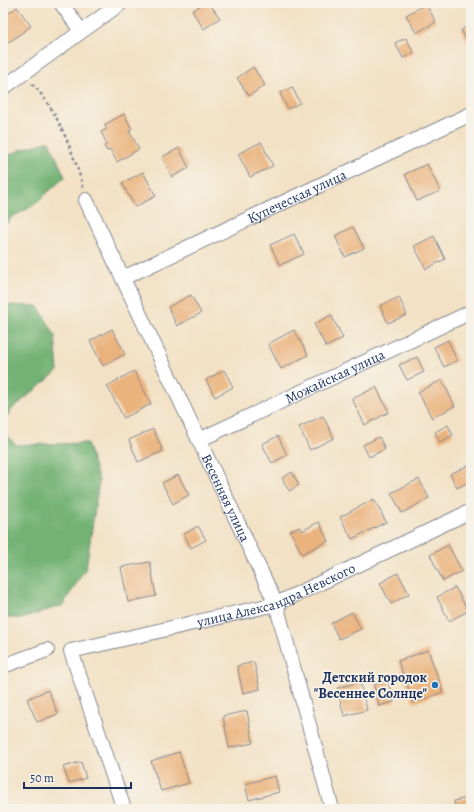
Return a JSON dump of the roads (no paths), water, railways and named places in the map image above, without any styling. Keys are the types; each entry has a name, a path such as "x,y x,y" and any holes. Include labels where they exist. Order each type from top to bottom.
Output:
{"street":[{"path":"61,3 81,31"},
{"path":"3,88 121,3"},
{"name":"Купеческая улица","path":"123,278 471,114"},
{"name":"Весенняя улица","path":"86,200 276,604 332,809"},
{"name":"Можайская улица","path":"199,440 471,312"},
{"name":"улица Александра Невского","path":"124,809 71,651 276,604 471,511"},
{"path":"3,666 47,650"}],"place":[{"name":"Детский городок \"Весеннее Солнце\"","path":"435,685"}]}
